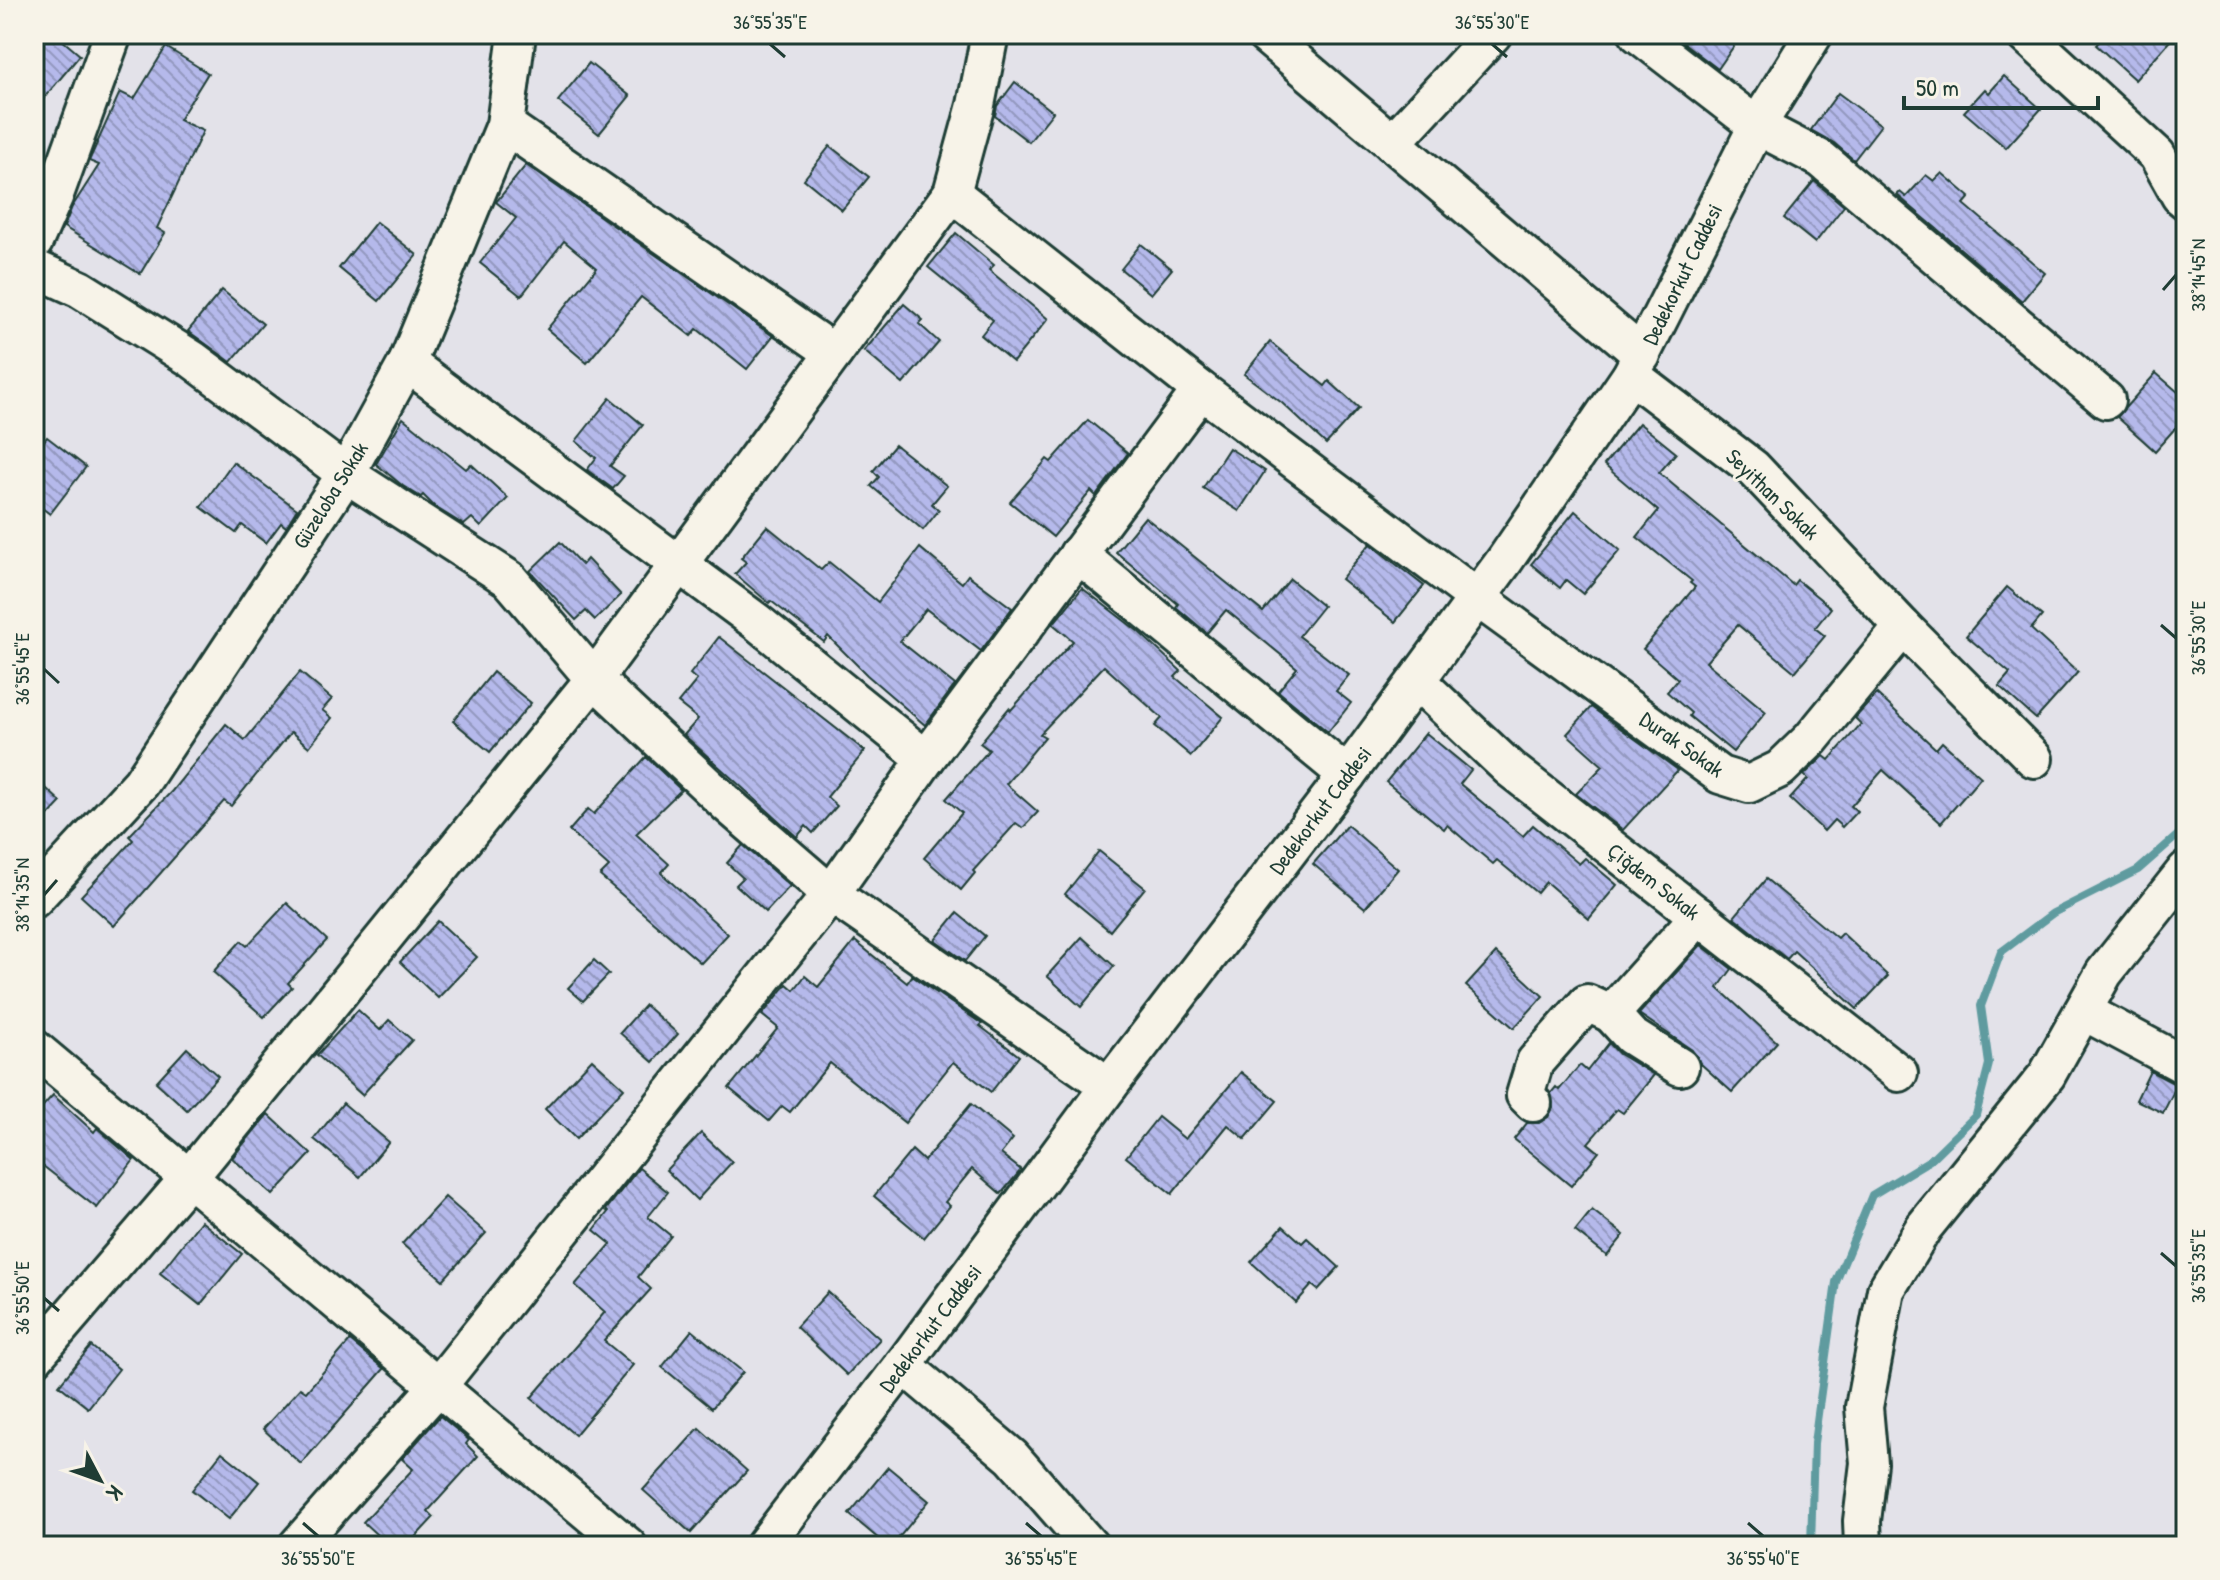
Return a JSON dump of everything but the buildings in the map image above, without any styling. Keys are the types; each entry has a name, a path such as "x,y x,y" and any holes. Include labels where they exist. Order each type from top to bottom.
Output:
{"street":[{"path":"34,242 54,197 113,34"},
{"name":"Güzeloba Sokak","path":"34,899 141,783 346,474 407,363 505,125 517,34"},
{"path":"34,1358 188,1179 594,679 952,193 976,105 990,34"},
{"name":"Seyithan Sokak","path":"1264,34 1392,143 1753,468 1903,627 2034,759"},
{"path":"1392,143 1493,34"},
{"path":"1638,34 1757,126 1821,159 2106,400"},
{"name":"Dedekorkut Caddesi","path":"764,1546 1347,775 1505,560 1636,365 1757,126 1814,34"},
{"path":"2025,34 2157,155 2180,196 2186,201"},
{"path":"505,125 834,353"},
{"name":"Durak Sokak","path":"952,193 1201,390 1476,597 1720,775 1749,784 1780,769 1811,739 1903,627"},
{"path":"34,268 80,289 192,359 346,474 509,579 594,679 727,804 831,894 1109,1086"},
{"path":"407,363 679,563 926,759"},
{"path":"297,1546 438,1386 831,894 926,759 1201,390"},
{"path":"1078,554 1347,775"},
{"name":"Çiğdem Sokak","path":"1417,681 1509,768 1899,1073"},
{"path":"1863,1546 1862,1521 1869,1463 1864,1407 1886,1290 1924,1227 2047,1075 2104,973 2186,870"},
{"path":"1611,1014 1699,916"},
{"path":"1533,1103 1525,1095 1535,1062 1587,1003 1611,1014 1631,1036 1680,1067"},
{"path":"2083,1011 2186,1066"},
{"path":"34,1048 628,1546"},
{"path":"903,1365 1012,1457 1090,1546"}],"waterway":[{"path":"1811,1546 1814,1443 1836,1282 1872,1195 1930,1160 1976,1115 1989,1064 1981,1006 2001,952 2053,913 2138,870 2186,828"}]}
